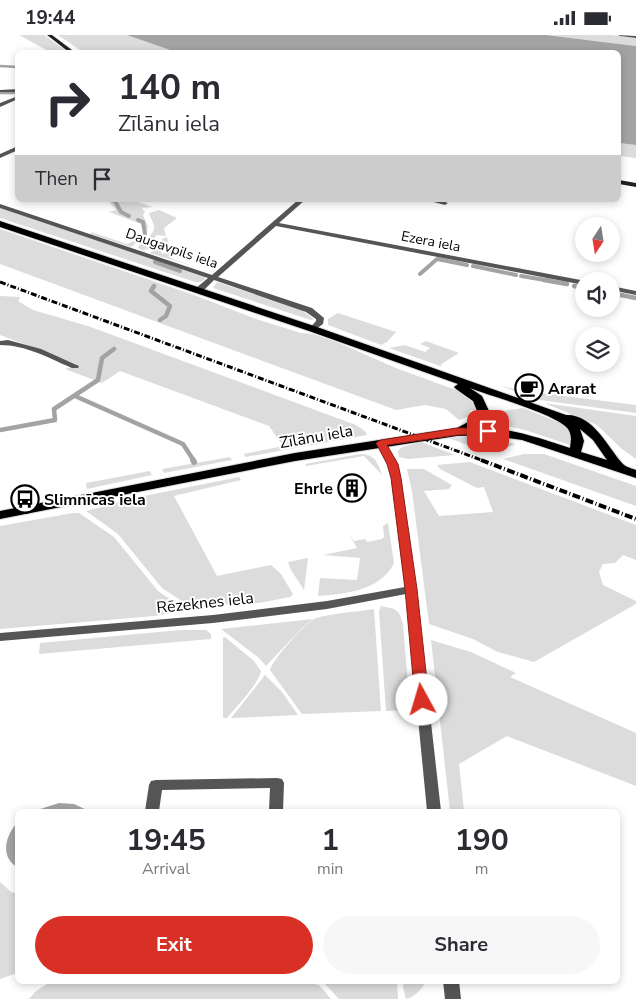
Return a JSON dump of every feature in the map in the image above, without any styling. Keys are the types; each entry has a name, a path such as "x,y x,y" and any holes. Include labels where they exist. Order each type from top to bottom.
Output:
{"highway":[{"name":"Daugavpils iela","path":"0,224 313,329 572,420 594,432 605,445 617,467"},
{"path":"434,371 474,395 482,405 483,411 478,419 472,425 457,431"},
{"name":"Daugavpils iela","path":"553,413 570,423 576,431 578,441 574,453"},
{"name":"Zīlānu iela","path":"0,515 295,457 457,431 506,433 636,474"}],"main road":[{"path":"49,35 70,50"},
{"path":"621,182 636,185"}],"street":[{"path":"620,35 636,37"},
{"path":"0,91 15,90"},
{"path":"0,105 15,98"},
{"path":"0,156 15,149"},
{"path":"199,290 300,202"},
{"path":"440,202 445,203"},
{"name":"Daugavpils iela","path":"0,206 313,311 320,319 313,329"},
{"name":"Ezera iela","path":"274,224 575,281"},
{"path":"620,290 636,293"},
{"path":"0,343 11,343 25,347 75,366"},
{"path":"381,443 393,464 396,476 411,589 434,809"},
{"name":"Rēzeknes iela","path":"0,637 223,617 327,605 411,589"},
{"path":"152,809 156,785 277,783 276,809"},
{"path":"451,984 453,999"}],"shaded area":[{"path":"19,35 44,35 65,50 46,50"},
{"path":"58,35 127,35 173,50 80,50"},
{"path":"127,35 546,35 636,46 636,145 621,143 621,50 170,50"},
{"path":"546,35 612,35 636,38 636,46"},
{"path":"621,143 636,145 636,158 621,156"},
{"path":"109,202 138,202 153,207 142,208 145,212 143,215 148,226 146,235 131,247 91,234 91,232 127,244 141,238 143,232 141,224 109,212 116,210"},
{"path":"0,208 205,276 205,279 201,282 195,282 0,218"},
{"path":"159,210 177,218 164,228 166,236 157,235 150,243 161,250 162,254 167,252 161,245 162,239 167,237 172,259 196,267 149,253 152,250 143,249 145,252 138,248 151,235 154,229 149,213"},
{"path":"0,229 194,295 256,319 339,343 396,368 464,393 474,404 475,410 471,410 467,417 459,420 446,409 425,405 396,410 0,264"},
{"path":"217,282 300,309 314,319 311,320 213,288"},
{"path":"0,296 20,297 18,301 33,310 88,326 356,425 365,431 367,435 245,457 244,454 283,446 269,426 120,371 102,383 65,369 77,365 74,363 0,335"},
{"path":"338,313 396,332 387,342 381,345 328,325 328,319"},
{"path":"426,341 459,353 440,365 443,367 389,348 405,345 425,352 430,348 420,344"},
{"path":"501,386 532,393 636,405 636,413 540,400"},
{"path":"544,403 636,416 636,459 622,449 597,425"},
{"path":"523,408 563,424 572,436 570,445 525,430 485,421 490,413"},
{"path":"449,438 496,439 515,444 506,448 489,450"},
{"path":"421,442 455,455 408,459 399,457 398,451 402,447"},
{"path":"360,454 372,457 379,466 382,475 364,456 306,466 305,464"},
{"path":"524,454 544,454 636,486 636,506 503,459"},
{"path":"230,457 232,460 164,473 162,469"},
{"path":"470,462 636,525 636,560 623,555 615,563 603,564 599,572 603,585 636,601 636,604 534,662 498,652 473,639 429,624 412,491 407,469 424,469 452,485 449,489 424,491 439,516 493,512 484,487 477,488 440,469 437,465"},
{"path":"150,471 152,475 87,489 86,483"},
{"path":"239,477 241,480 174,496 217,576 271,565 281,574 293,594 290,597 259,603 230,604 194,609 162,588 118,534 86,511 139,497"},
{"path":"79,513 114,537 158,591 186,610 155,616 0,629 0,526"},
{"path":"388,523 394,563 388,572 380,580 361,589 318,596 320,578 357,580 360,558 323,555 357,548 349,534 354,541 365,539 367,542 382,539 384,537 383,526"},
{"path":"308,558 304,590 288,562"},
{"path":"381,606 394,609 399,613 403,624 410,710 386,711 379,611"},
{"path":"374,609 381,711 302,714 270,670 272,665 298,633 316,618"},
{"path":"313,619 266,666 259,658 221,629"},
{"path":"180,630 206,630 211,634 211,639 39,654 40,643"},
{"path":"225,637 254,661 261,671 256,683 247,695 227,718 223,718 223,638"},
{"path":"431,640 471,652 516,673 510,677 636,733 636,786 507,736 459,764 464,809 450,809"},
{"path":"265,675 282,692 298,715 231,718"},
{"path":"59,803 74,804 85,809 40,809"},
{"path":"15,826 15,865 8,858 6,852 7,840"},
{"path":"0,882 15,893 15,974 0,979"},
{"path":"47,984 314,984 319,985 331,999 29,999 36,991"},
{"path":"325,984 397,984 398,999 339,999"},
{"path":"404,984 424,984 417,993 406,999"}],"waterway":[{"path":"0,66 15,67"},
{"path":"0,93 15,93"},
{"path":"116,202 121,212 129,216"},
{"path":"138,220 143,222 145,234"},
{"path":"420,274 437,259 467,265"},
{"path":"155,262 180,271"},
{"path":"473,266 516,275"},
{"path":"521,276 551,281"},
{"path":"544,280 567,284"},
{"path":"154,286 151,291 170,306 166,316 160,320"},
{"path":"620,295 636,298"},
{"path":"0,430 55,420 54,409 98,380 102,358 114,349"},
{"path":"75,396 183,444 194,461"}],"railway":[{"path":"0,282 484,461"},
{"path":"481,460 636,519"}],"place":[{"name":"Ararat","path":"529,388"},
{"name":"Ehrle","path":"352,488"},
{"name":"Slimnīcas iela","path":"25,499"}],"route":[{"path":"422,700 411,589 396,478 393,464 381,443 457,431 488,431"}]}
